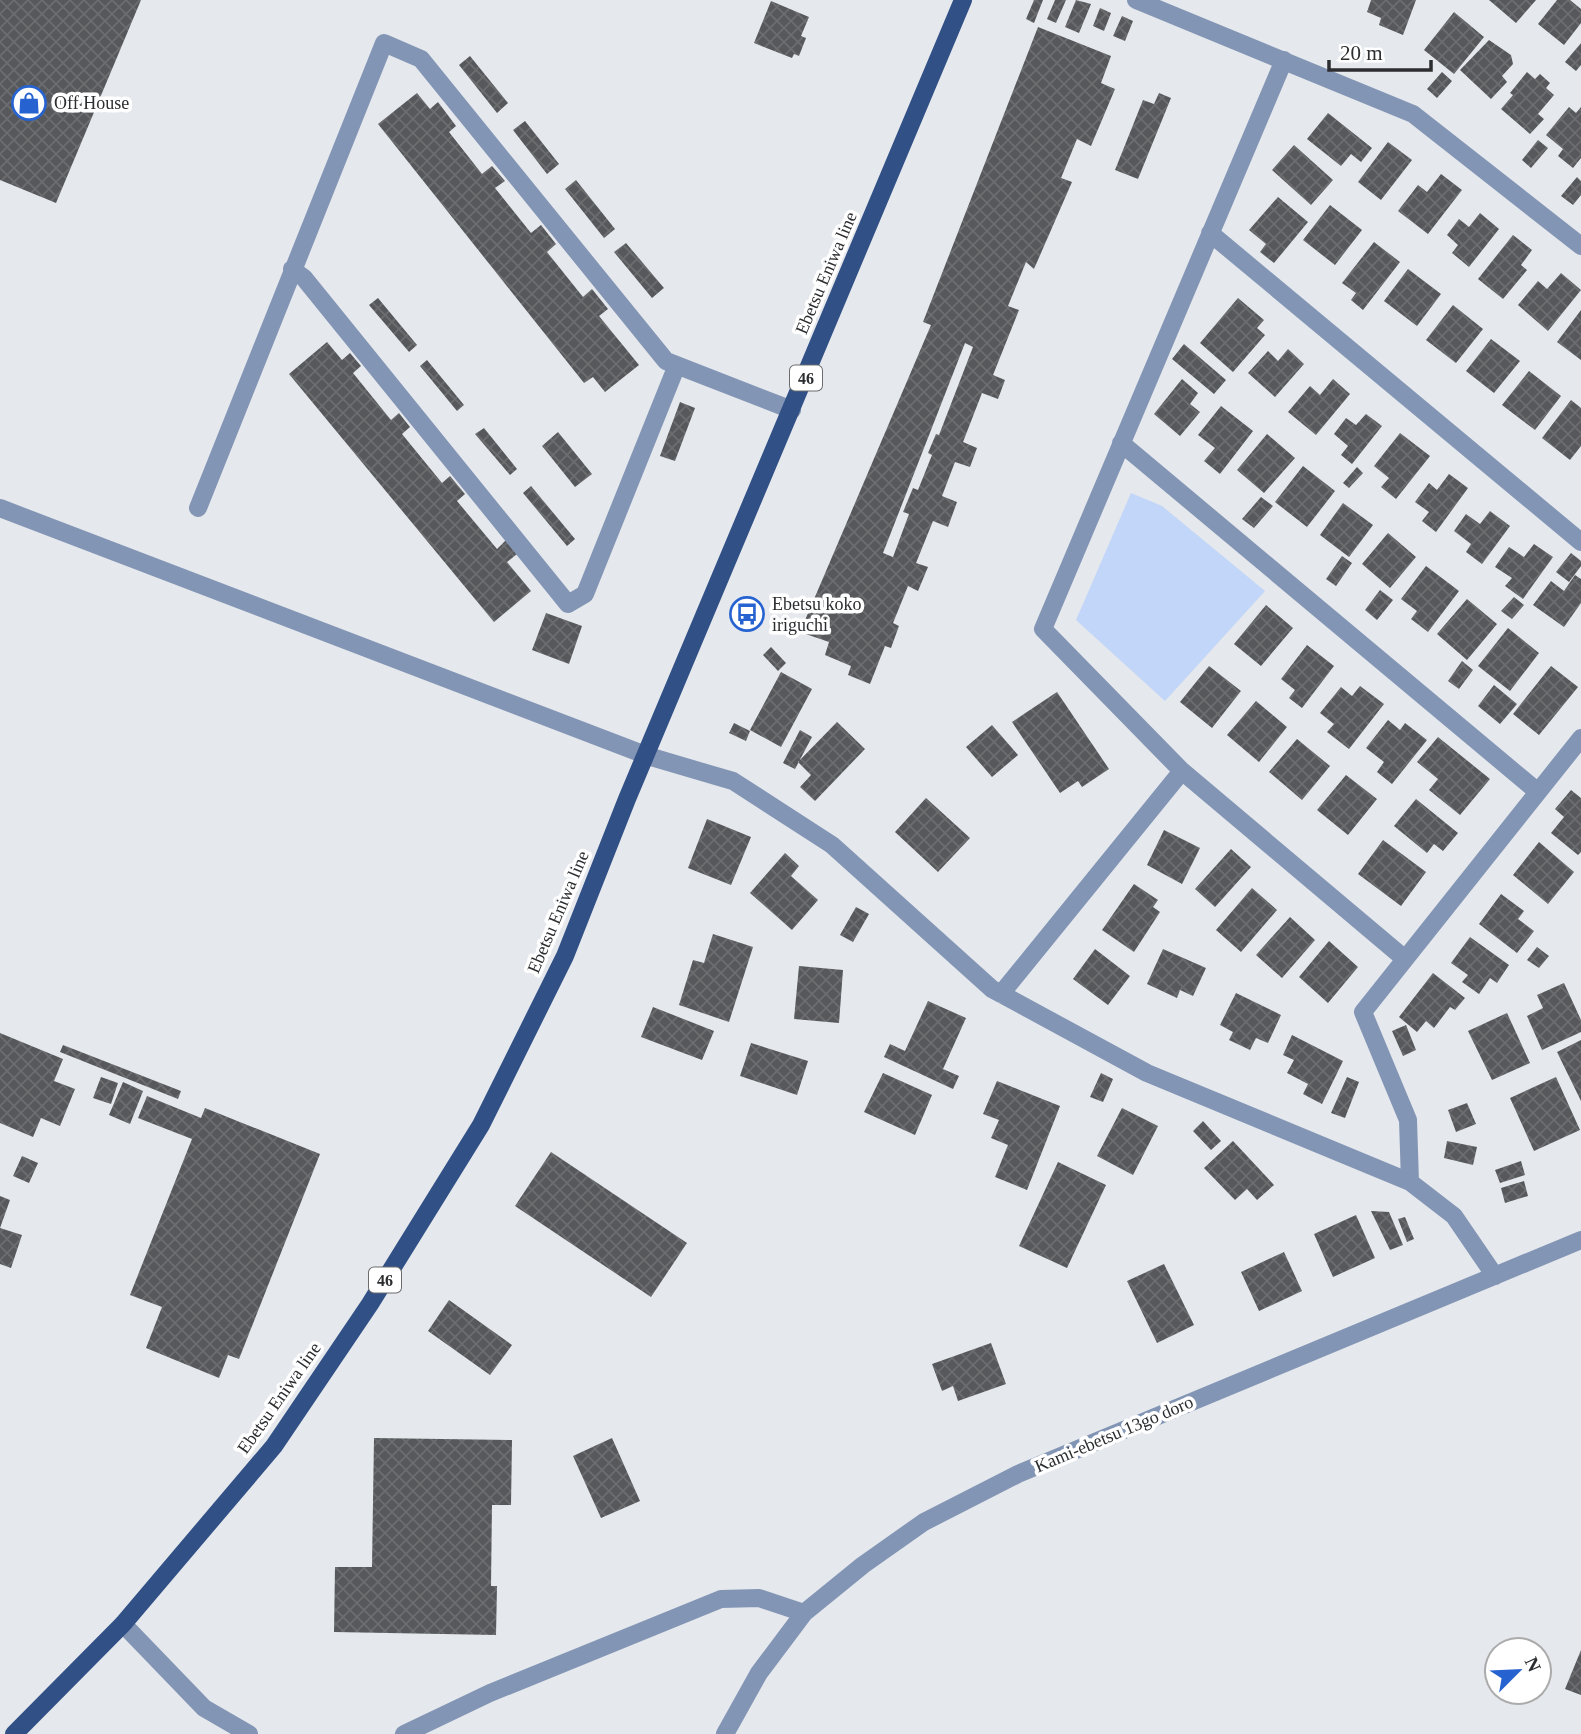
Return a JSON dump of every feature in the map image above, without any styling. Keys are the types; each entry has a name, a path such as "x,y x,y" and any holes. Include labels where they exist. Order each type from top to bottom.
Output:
{"main road":[{"name":"Ebetsu Eniwa line","path":"14,1734 123,1624 274,1446 370,1304 481,1125 565,956 627,799 648,756 962,0"}],"street":[{"path":"1136,0 1413,114 1581,246"},
{"path":"198,508 384,43 421,59 666,361 792,410"},
{"path":"1284,60 1043,629 1182,771 1405,959"},
{"path":"1210,233 1581,542"},
{"path":"292,269 304,278 568,604 584,594 677,365"},
{"path":"1121,443 1538,792"},
{"path":"0,508 648,756 733,781 832,845 1001,994 1147,1073 1410,1182 1454,1216 1495,1276"},
{"path":"1410,1182 1408,1120 1363,1012 1581,738"},
{"path":"1001,994 1182,771"},
{"name":"Kami-ebetsu 13go doro","path":"724,1734 759,1673 804,1613 892,1544 971,1496 1581,1240"},
{"path":"404,1734 490,1693 721,1599 759,1598 804,1613"},
{"path":"123,1624 204,1708 249,1734"}],"shaded area":[{"path":"1131,493 1162,506 1265,591 1165,701 1076,620"}],"building":[{"path":"0,0 141,0 56,203 0,180"},
{"path":"1034,0 1043,0 1034,23 1026,19"},
{"path":"1055,0 1066,0 1056,23 1047,19"},
{"path":"1076,0 1091,4 1079,33 1065,27"},
{"path":"1371,0 1416,0 1403,35 1379,25 1381,18 1367,12"},
{"path":"1489,0 1536,0 1516,23"},
{"path":"1557,0 1570,0 1581,9 1581,23 1564,45 1538,24"},
{"path":"771,1 809,17 801,36 806,38 799,56 794,54 792,58 754,43"},
{"path":"1100,8 1111,13 1104,31 1093,26"},
{"path":"1454,12 1484,37 1454,74 1424,50"},
{"path":"1122,16 1133,21 1125,41 1113,36"},
{"path":"1038,27 1111,56 1101,83 1115,89 1091,146 1077,139 1061,178 1072,182 1034,269 1026,262 1008,306 1019,310 993,375 1005,380 998,399 982,393 963,442 977,448 970,467 955,462 942,496 957,502 948,527 933,521 916,563 928,567 918,591 908,586 893,623 899,626 891,648 885,646 870,684 848,675 851,666 825,655 829,642 800,632 931,325 923,322","holes":["965,343 973,347 939,435 936,434 928,453 932,455 918,490 913,488 903,512 909,514 893,557 883,553"]},
{"path":"1489,40 1511,55 1513,64 1502,76 1507,82 1491,99 1460,70"},
{"path":"1581,43 1581,65 1576,71 1565,62"},
{"path":"470,56 508,103 497,113 459,65"},
{"path":"1442,72 1452,81 1437,98 1427,89"},
{"path":"1527,72 1535,79 1540,74 1550,83 1546,88 1554,95 1538,114 1544,119 1530,134 1501,109"},
{"path":"417,93 430,109 438,102 456,126 449,132 482,174 492,166 505,181 495,188 531,233 541,225 556,244 547,252 583,297 592,289 608,309 599,316 639,365 605,392 593,377 584,383 378,124"},
{"path":"1159,93 1171,98 1138,179 1115,170 1143,100 1154,104"},
{"path":"1569,107 1576,113 1581,107 1581,158 1573,168 1558,156 1563,149 1546,135"},
{"path":"1328,113 1372,148 1361,162 1351,154 1341,166 1307,139"},
{"path":"525,121 559,164 547,174 513,130"},
{"path":"1538,140 1548,148 1531,168 1522,160"},
{"path":"1388,142 1412,160 1381,200 1358,182"},
{"path":"1294,145 1333,180 1311,205 1272,170"},
{"path":"1441,174 1462,190 1428,234 1398,211 1418,185 1427,192"},
{"path":"1577,177 1581,181 1581,195 1573,205 1561,196"},
{"path":"576,180 615,229 604,238 565,189"},
{"path":"1278,197 1308,222 1274,263 1260,252 1266,244 1249,230"},
{"path":"1330,205 1362,230 1335,265 1303,240"},
{"path":"1480,213 1499,229 1469,267 1452,253 1458,245 1447,235 1459,219 1469,227"},
{"path":"1513,235 1532,250 1521,265 1527,270 1503,299 1478,279"},
{"path":"1374,242 1400,262 1363,310 1351,300 1356,293 1342,283"},
{"path":"626,243 664,288 652,298 614,252"},
{"path":"1408,269 1441,294 1417,326 1384,301"},
{"path":"1561,273 1581,290 1548,331 1518,305 1538,281 1547,289"},
{"path":"378,298 417,345 409,352 369,305"},
{"path":"1238,298 1264,320 1257,328 1265,335 1233,372 1200,343"},
{"path":"1453,305 1483,329 1456,363 1426,340"},
{"path":"1581,310 1581,360 1557,342"},
{"path":"1491,339 1520,361 1494,393 1466,371"},
{"path":"327,342 342,360 350,353 361,366 353,373 391,420 399,413 410,427 402,434 442,483 450,476 465,494 457,501 497,549 506,540 517,554 507,562 531,591 494,622 289,374"},
{"path":"1184,344 1226,380 1214,394 1172,359"},
{"path":"1288,349 1304,364 1275,397 1248,373 1268,351 1278,361"},
{"path":"427,360 464,405 457,411 420,366"},
{"path":"1529,371 1561,396 1535,430 1502,405"},
{"path":"1182,379 1198,393 1190,404 1200,412 1180,436 1154,414"},
{"path":"1333,379 1350,394 1316,435 1288,412 1310,386 1320,395"},
{"path":"1571,400 1581,408 1581,446 1570,460 1542,438"},
{"path":"680,402 695,408 675,461 660,456"},
{"path":"1221,406 1253,431 1220,474 1204,461 1215,448 1198,435"},
{"path":"1366,414 1382,426 1352,464 1341,455 1348,446 1334,434 1346,418 1356,425"},
{"path":"484,428 517,469 510,475 475,434"},
{"path":"558,432 592,474 575,487 542,446"},
{"path":"1400,433 1430,456 1396,499 1381,487 1389,478 1374,466"},
{"path":"1267,434 1295,458 1264,493 1237,470"},
{"path":"1303,466 1335,491 1307,527 1275,502"},
{"path":"1357,467 1363,473 1349,488 1343,483"},
{"path":"1449,474 1468,488 1436,532 1422,521 1429,512 1415,502 1429,483 1437,490"},
{"path":"531,486 575,539 567,546 523,493"},
{"path":"1261,497 1273,506 1254,528 1242,519"},
{"path":"1343,503 1373,525 1349,557 1320,535"},
{"path":"1490,511 1510,526 1482,564 1466,552 1471,544 1454,531 1466,514 1480,524"},
{"path":"1388,533 1416,557 1390,588 1362,564"},
{"path":"1534,544 1553,557 1523,599 1505,586 1512,578 1495,567 1509,547 1524,557"},
{"path":"1571,553 1581,561 1581,566 1569,582 1556,572"},
{"path":"1342,556 1352,563 1336,586 1326,579"},
{"path":"1426,566 1459,591 1428,632 1411,619 1417,611 1401,599"},
{"path":"1575,575 1581,579 1581,603 1564,627 1533,605 1551,581 1564,591"},
{"path":"1380,590 1393,600 1377,620 1365,610"},
{"path":"1514,597 1524,605 1512,619 1501,611"},
{"path":"1467,599 1497,624 1467,660 1437,634"},
{"path":"1266,605 1293,628 1261,666 1234,644"},
{"path":"546,613 582,626 569,664 532,650"},
{"path":"1508,628 1539,653 1510,691 1478,666"},
{"path":"1307,645 1334,666 1302,708 1289,698 1295,690 1281,679"},
{"path":"771,647 786,663 778,671 763,655"},
{"path":"1462,661 1473,670 1459,689 1448,681"},
{"path":"1209,666 1241,691 1212,728 1180,702"},
{"path":"1551,666 1578,687 1539,735 1513,714"},
{"path":"781,672 812,689 781,747 750,730"},
{"path":"1494,685 1517,704 1500,724 1478,706"},
{"path":"1360,686 1384,704 1349,749 1327,732 1334,724 1320,713 1341,687 1352,696"},
{"path":"1057,692 1109,769 1082,787 1078,781 1060,793 1012,722"},
{"path":"1256,701 1287,727 1259,762 1227,735"},
{"path":"1388,720 1400,730 1405,723 1427,740 1392,784 1377,772 1384,762 1366,748"},
{"path":"837,722 865,749 815,801 800,787 811,775 798,762"},
{"path":"734,723 750,731 746,741 729,733"},
{"path":"992,725 1018,755 992,777 966,747"},
{"path":"800,730 812,737 795,769 783,763"},
{"path":"1438,737 1490,779 1460,815 1429,790 1438,779 1417,762"},
{"path":"1297,739 1330,766 1302,800 1269,772"},
{"path":"1346,775 1377,799 1348,835 1317,810"},
{"path":"1571,790 1581,798 1581,852 1578,855 1551,833 1564,817 1555,809"},
{"path":"926,798 970,838 938,872 895,832"},
{"path":"1416,799 1458,833 1443,851 1434,844 1427,853 1394,826"},
{"path":"707,819 751,837 731,885 688,868"},
{"path":"1164,830 1200,848 1182,884 1147,865"},
{"path":"1383,840 1426,872 1401,906 1358,874"},
{"path":"1539,842 1574,872 1548,904 1513,875"},
{"path":"1231,849 1251,867 1215,907 1195,889"},
{"path":"785,853 799,866 791,876 818,900 792,930 750,893"},
{"path":"1134,884 1158,900 1153,907 1160,912 1134,952 1102,930"},
{"path":"1252,888 1277,910 1241,952 1216,930"},
{"path":"1501,894 1524,911 1518,919 1534,931 1517,953 1479,924"},
{"path":"856,907 869,914 853,942 840,935"},
{"path":"1290,917 1315,940 1282,978 1256,955"},
{"path":"713,934 753,947 729,1022 679,1005 693,960 704,963"},
{"path":"1470,937 1509,965 1497,983 1490,978 1479,994 1462,982 1468,975 1451,963"},
{"path":"1329,941 1358,967 1328,1003 1299,977"},
{"path":"1537,947 1549,956 1539,968 1527,960"},
{"path":"1095,949 1130,976 1108,1005 1073,979"},
{"path":"1163,949 1206,968 1193,996 1180,990 1177,998 1147,984"},
{"path":"799,966 843,970 839,1023 794,1019"},
{"path":"1433,973 1465,998 1455,1010 1450,1007 1434,1028 1426,1021 1417,1032 1399,1017"},
{"path":"1564,983 1581,1020 1581,1032 1542,1050 1527,1016 1543,1008 1537,995"},
{"path":"1236,993 1281,1015 1268,1043 1256,1038 1250,1050 1229,1040 1233,1032 1220,1025"},
{"path":"928,1001 966,1018 943,1069 959,1076 953,1089 884,1057 890,1044 905,1051"},
{"path":"653,1007 714,1031 702,1060 641,1037"},
{"path":"1507,1013 1530,1063 1492,1080 1468,1031"},
{"path":"1406,1025 1416,1050 1403,1056 1392,1031"},
{"path":"0,1033 63,1059 54,1081 75,1089 60,1126 41,1118 33,1137 0,1123"},
{"path":"1292,1035 1343,1061 1322,1104 1303,1094 1308,1084 1287,1073 1294,1060 1283,1055"},
{"path":"1581,1040 1581,1101 1557,1052"},
{"path":"751,1043 808,1061 797,1095 740,1076"},
{"path":"63,1045 181,1091 178,1099 60,1052"},
{"path":"883,1073 932,1095 915,1135 864,1112"},
{"path":"1101,1073 1113,1079 1103,1102 1090,1097"},
{"path":"101,1077 118,1083 111,1104 93,1098"},
{"path":"1347,1077 1359,1082 1345,1118 1331,1113"},
{"path":"1556,1077 1580,1130 1534,1151 1510,1098"},
{"path":"997,1081 1060,1106 1027,1190 995,1177 1008,1145 991,1138 999,1120 983,1114"},
{"path":"123,1082 143,1091 130,1124 109,1115"},
{"path":"147,1096 201,1118 205,1108 320,1154 239,1359 228,1355 219,1378 146,1348 162,1307 130,1295 192,1139 138,1118"},
{"path":"1467,1103 1476,1124 1456,1132 1448,1110"},
{"path":"1122,1108 1158,1126 1133,1175 1097,1156"},
{"path":"1203,1121 1221,1141 1211,1150 1193,1131"},
{"path":"1233,1141 1274,1185 1257,1200 1247,1189 1235,1200 1204,1168"},
{"path":"1447,1141 1477,1147 1473,1165 1444,1158"},
{"path":"551,1152 687,1243 651,1297 515,1206"},
{"path":"22,1156 38,1163 29,1183 13,1176"},
{"path":"1521,1161 1525,1175 1500,1183 1495,1170"},
{"path":"1058,1162 1106,1185 1067,1268 1019,1246"},
{"path":"1524,1181 1528,1196 1505,1203 1501,1188"},
{"path":"0,1196 10,1200 0,1228"},
{"path":"1371,1211 1389,1212 1403,1245 1390,1250"},
{"path":"1356,1215 1375,1258 1333,1277 1314,1234"},
{"path":"1405,1217 1414,1239 1407,1242 1398,1219"},
{"path":"0,1228 22,1235 11,1268 0,1264"},
{"path":"1284,1252 1302,1291 1259,1311 1241,1272"},
{"path":"1164,1264 1194,1325 1157,1343 1127,1281"},
{"path":"449,1300 512,1345 490,1375 428,1331"},
{"path":"991,1343 1006,1384 958,1401 953,1386 942,1391 932,1364"},
{"path":"374,1438 512,1440 511,1505 492,1505 491,1586 497,1586 496,1635 334,1632 335,1567 372,1567"},
{"path":"612,1438 640,1501 601,1518 573,1456"},
{"path":"1581,1650 1581,1695 1565,1689"}],"place":[{"name":"Off House","path":"29,103"},
{"name":"Ebetsu koko iriguchi","path":"747,614"}]}
